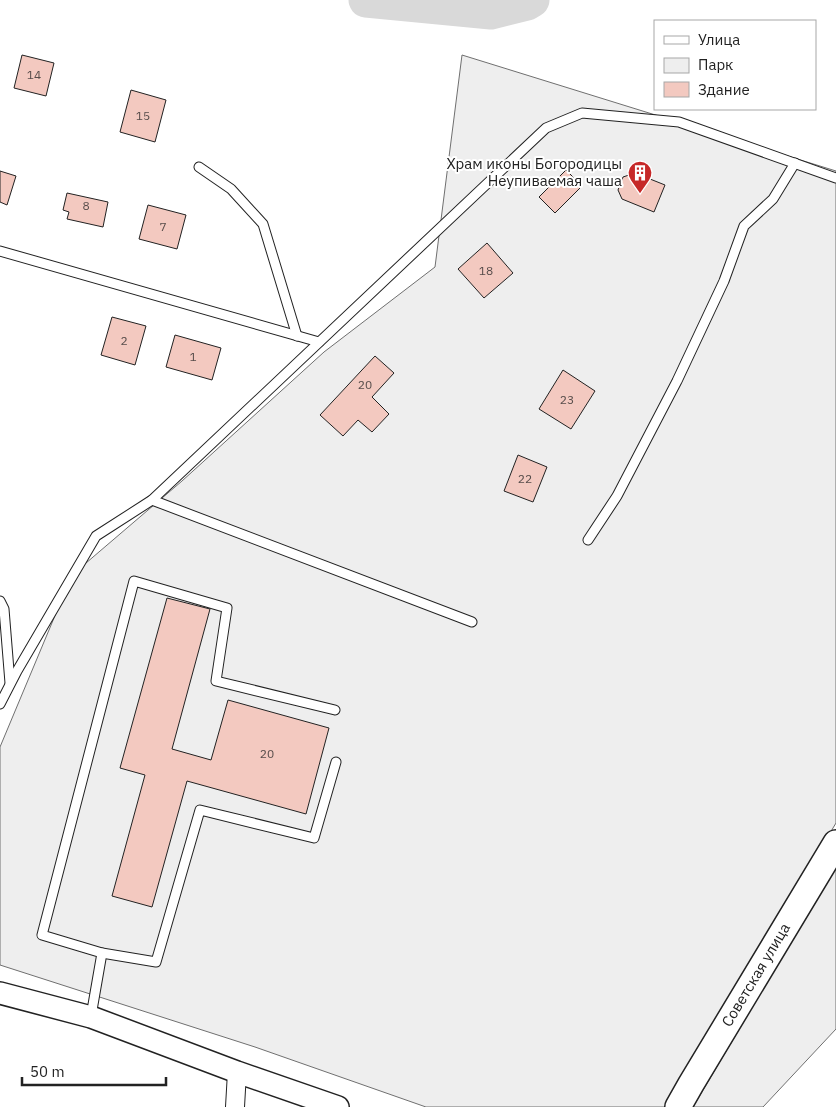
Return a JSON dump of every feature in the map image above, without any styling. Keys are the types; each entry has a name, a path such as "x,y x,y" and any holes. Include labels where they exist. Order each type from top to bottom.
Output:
{"main road":[{"name":"Советская улица","path":"678,1107 836,843"}],"street":[{"path":"0,993 90,1017 237,1072 338,1107"},
{"path":"235,1107 237,1072"}],"lane":[{"path":"0,704 96,536 152,500 546,128 582,113 679,122 836,178"},
{"path":"588,540 617,496 677,382 724,281 744,226 773,199 795,163"},
{"path":"199,167 231,189 263,224 297,336"},
{"path":"0,251 319,342"},
{"path":"152,500 472,622"},
{"path":"335,710 216,681 226,608 134,582 42,935 102,952 156,962 200,810 314,838 336,762"},
{"path":"0,601 4,609 10,684"},
{"path":"90,1017 102,952"}],"green space":[{"path":"462,55 836,171 836,823 665,1107 426,1107 255,1047 0,965 0,747 72,575 182,481 324,352 435,267"},
{"path":"836,866 836,1029 763,1107 693,1107"}],"building":[{"path":"22,55 54,63 46,96 14,88"},
{"path":"131,90 166,100 155,142 120,132"},
{"path":"566,170 582,186 555,213 539,197"},
{"path":"0,171 16,176 7,205 0,202"},
{"name":"Храм иконы Богородицы Неупиваемая чаша","path":"635,173 665,185 654,212 622,199 618,190 623,177"},
{"path":"67,193 108,202 103,227 67,219 69,212 63,210"},
{"path":"148,205 186,215 177,249 139,239"},
{"path":"487,243 513,273 484,298 458,269"},
{"path":"112,317 146,326 135,365 101,355"},
{"path":"175,335 221,348 212,380 166,367"},
{"path":"375,356 394,373 372,397 389,414 372,432 358,420 343,436 320,415"},
{"path":"563,370 595,391 571,429 539,409"},
{"path":"518,455 547,467 533,502 504,491"},
{"path":"167,598 210,609 172,749 211,760 228,700 329,728 306,814 187,781 152,907 112,896 145,775 120,768"}],"waterway":[{"path":"366,0 491,12 532,0"}],"place":[{"name":"Храм иконы Богородицы Неупиваемая чаша","path":"640,194"}]}
